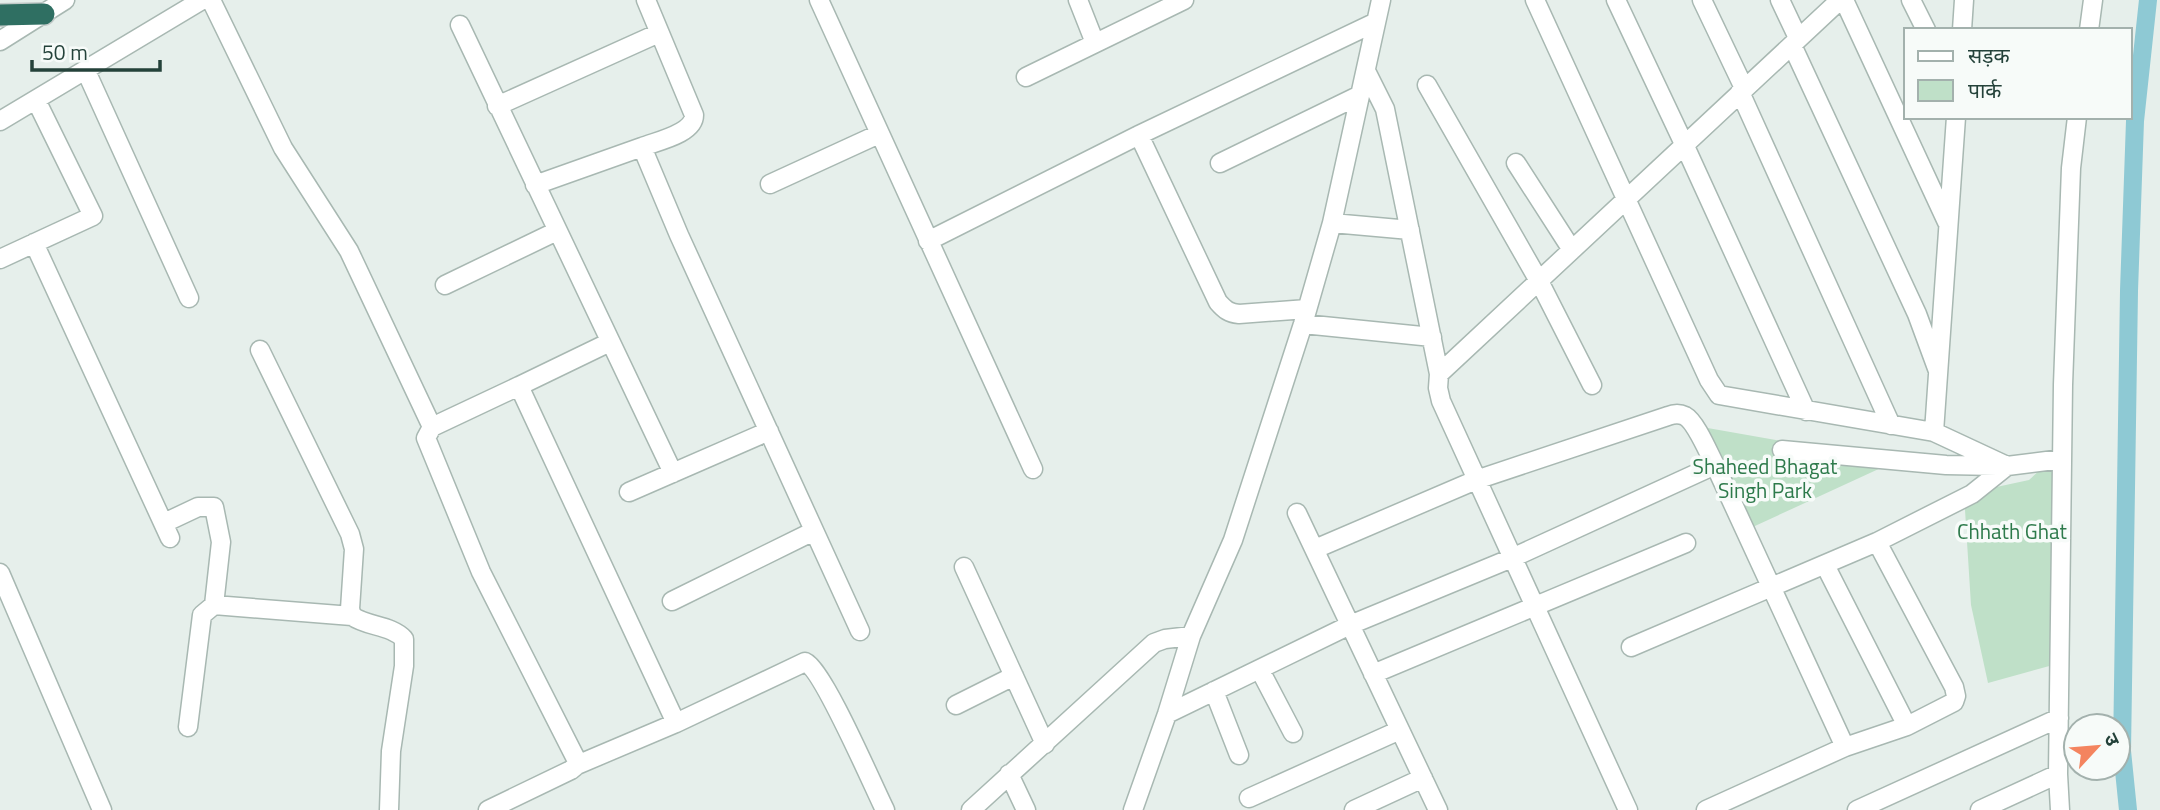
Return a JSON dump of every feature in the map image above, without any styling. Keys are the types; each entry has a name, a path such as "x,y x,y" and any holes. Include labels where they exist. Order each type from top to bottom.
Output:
{"highway":[{"path":"0,5 7,0"},
{"path":"0,15 44,14"}],"street":[{"path":"0,41 65,0"},
{"path":"0,121 202,0"},
{"path":"211,0 283,148 349,251 432,427"},
{"path":"819,0 1033,469"},
{"path":"1078,0 1096,43"},
{"path":"1026,76 1184,0"},
{"path":"1133,810 1191,636 1233,540 1305,316 1332,223 1381,0"},
{"path":"1535,0 1709,380 1719,395 1934,432 2007,466"},
{"path":"1616,0 1805,411"},
{"path":"1702,0 1891,425"},
{"path":"1780,0 1795,41 1917,314 1938,371"},
{"path":"1439,374 1842,0 1948,226"},
{"path":"1911,0 1925,28"},
{"path":"1962,28 1964,0"},
{"path":"2089,28 2092,0"},
{"path":"535,185 642,147 679,132 694,121 694,115 659,33 650,1"},
{"path":"928,241 1139,135 1377,22"},
{"path":"460,25 673,473"},
{"path":"497,106 659,33"},
{"path":"86,71 189,298"},
{"path":"1366,71 1385,109 1432,337 1441,401 1628,810"},
{"path":"1427,85 1539,281 1592,385"},
{"path":"1220,163 1360,95"},
{"path":"0,259 93,216 36,100"},
{"path":"1934,432 1956,119"},
{"path":"2060,810 2058,774 2062,459 2071,168 2077,119"},
{"path":"770,184 879,134"},
{"path":"1139,135 1218,302 1224,309 1239,314 1305,316 1432,337"},
{"path":"642,147 679,235 860,631"},
{"path":"1516,163 1572,250"},
{"path":"1332,223 1410,230"},
{"path":"446,285 557,231"},
{"path":"34,243 167,531 198,507 214,507 221,542 215,605"},
{"path":"577,765 481,572 426,438 432,427 610,342"},
{"path":"260,349 350,534 354,549 352,616"},
{"path":"519,386 676,723"},
{"path":"1315,549 1476,480 1676,414 1685,416 1692,423 1715,465 1845,747"},
{"path":"629,492 769,431"},
{"path":"1782,450 1945,465 2007,466 2062,459"},
{"path":"1167,714 1350,625 1512,558 1715,465"},
{"path":"1631,648 1877,542 1972,494 2007,466"},
{"path":"1297,513 1438,810"},
{"path":"672,601 814,531"},
{"path":"1706,810 1845,747 1907,726 1954,702 1954,687 1877,542"},
{"path":"1373,674 1686,543"},
{"path":"1825,565 1907,726"},
{"path":"964,567 1045,744"},
{"path":"0,573 102,810"},
{"path":"188,727 202,615 215,605 352,616 366,624 393,631 404,639 404,666 391,751 389,810"},
{"path":"971,810 1154,643 1191,636"},
{"path":"488,810 577,765 676,723 800,664 810,663 885,810"},
{"path":"1260,670 1293,733"},
{"path":"956,705 1014,676"},
{"path":"1214,691 1239,755"},
{"path":"1857,810 2059,718"},
{"path":"1249,798 1400,730"},
{"path":"1009,774 1026,810"},
{"path":"1980,810 2058,774"},
{"path":"1354,810 1423,778"}],"green space":[{"name":"Shaheed Bhagat Singh Park","path":"1702,427 1896,461 1744,531"},
{"name":"Chhath Ghat","path":"2055,456 2053,665 1988,683 1971,605 1964,494 2029,480"}],"waterway":[{"path":"2128,810 2122,751 2129,291 2135,121 2148,0"}]}
